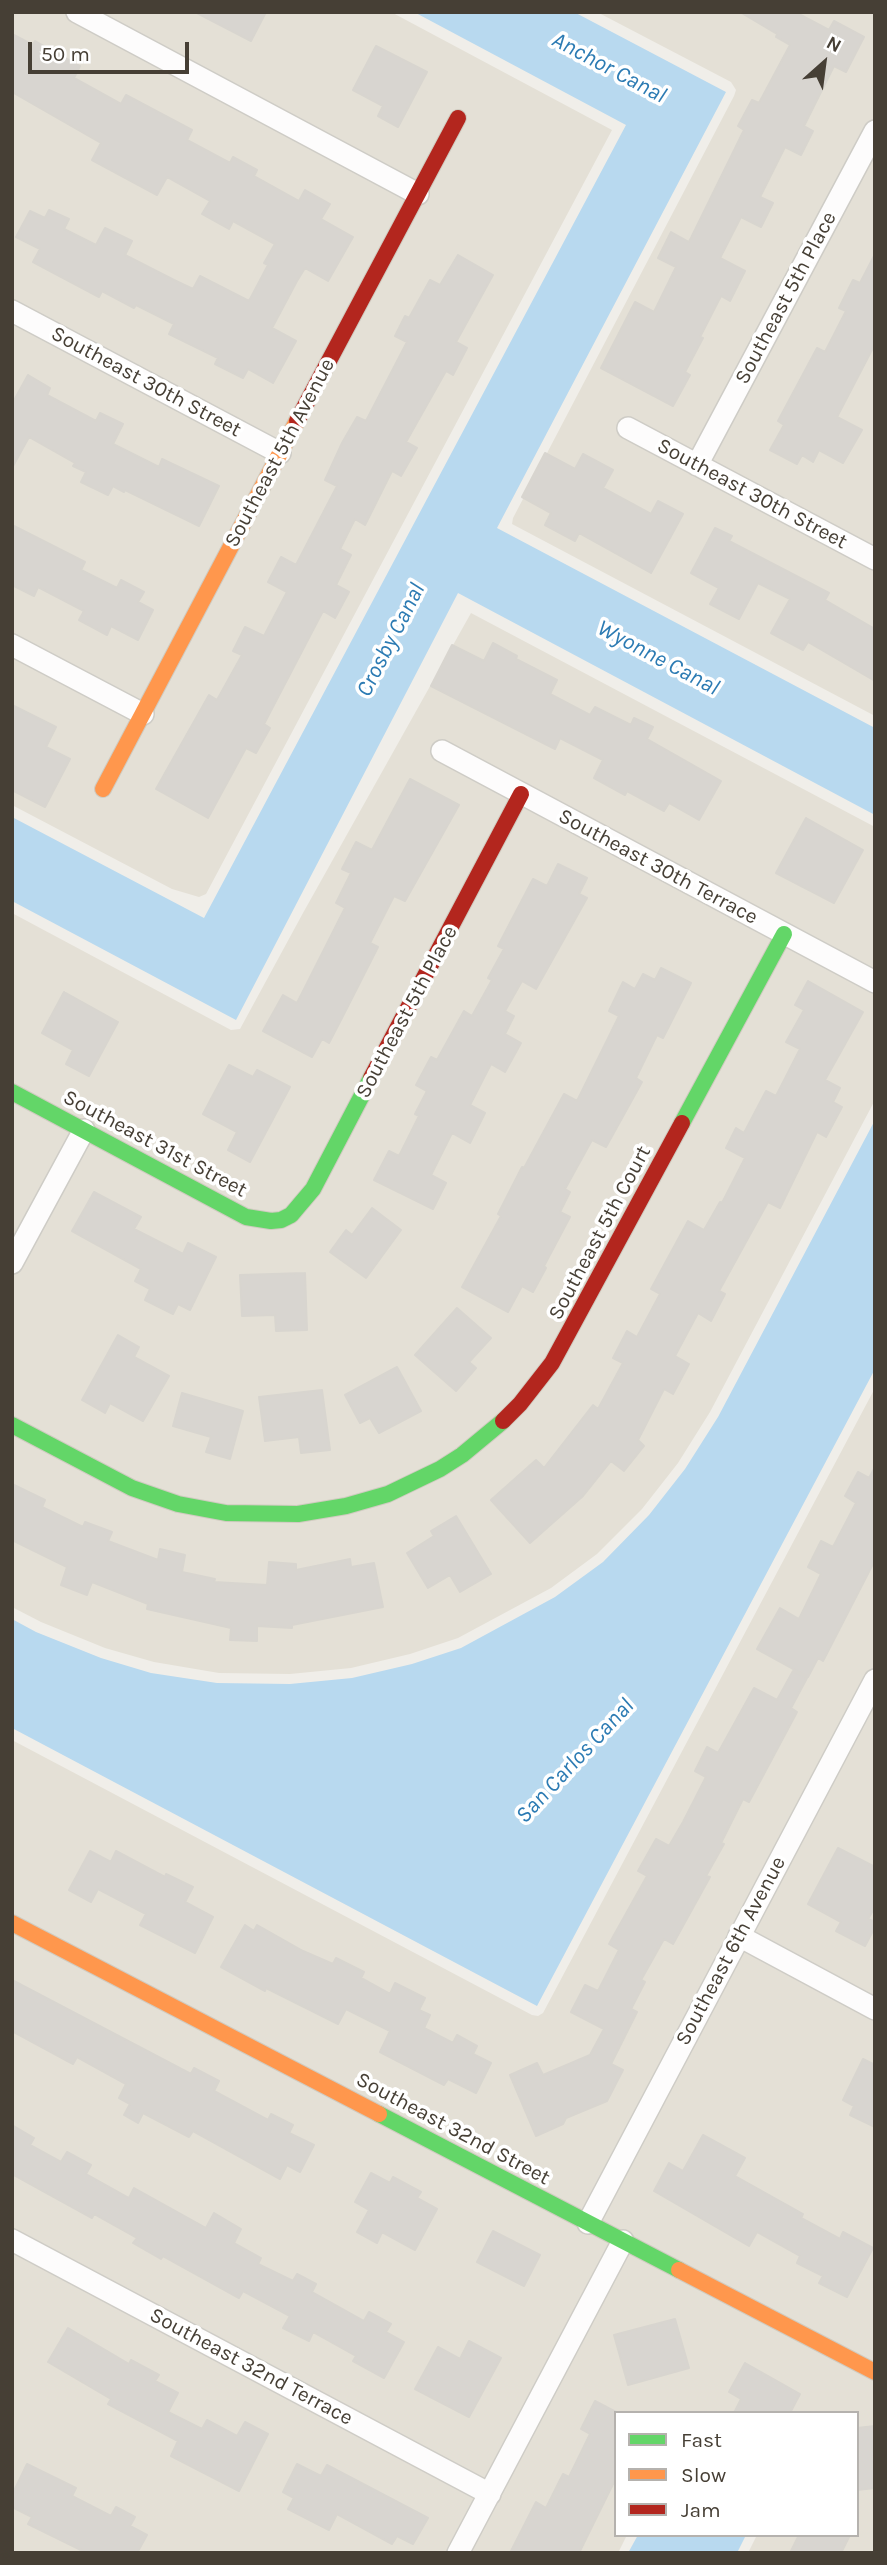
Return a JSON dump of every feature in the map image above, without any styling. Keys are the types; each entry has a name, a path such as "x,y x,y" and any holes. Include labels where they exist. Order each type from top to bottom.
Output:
{"street":[{"path":"77,12 418,194"},
{"name":"Southeast 5th Avenue","path":"103,789 458,118"},
{"name":"Southeast 5th Place","path":"697,465 875,131"},
{"name":"Southeast 30th Street","path":"12,311 280,453"},
{"name":"Southeast 30th Street","path":"628,428 875,559"},
{"path":"12,645 143,714"},
{"name":"Southeast 30th Terrace","path":"442,751 875,982"},
{"name":"Southeast 5th Place","path":"281,1220 300,1208 313,1189 521,794"},
{"name":"Southeast 5th Court","path":"12,1425 132,1488 201,1509 250,1515 298,1514 346,1506 388,1494 440,1469 482,1439 520,1404 552,1363 784,934"},
{"name":"Southeast 31st Street","path":"12,1092 246,1217 262,1221 281,1220"},
{"path":"12,1263 84,1130"},
{"name":"Southeast 6th Avenue","path":"588,2223 875,1680"},
{"name":"Southeast 32nd Street","path":"12,1923 875,2372"},
{"path":"739,1936 875,2008"},
{"name":"Southeast 32nd Terrace","path":"12,2240 490,2494"},
{"path":"458,2553 623,2241"}],"shaded area":[{"path":"12,12 391,12 612,130 206,894 199,897 172,889 12,805"},
{"path":"597,12 875,12 875,716 512,524 736,90 731,82"},
{"path":"471,613 875,827 875,1100 710,1412 678,1463 642,1509 597,1554 551,1588 458,1638 410,1654 351,1668 290,1674 219,1673 154,1662 105,1648 12,1607 12,913 231,1030 240,1029"},
{"path":"875,1388 875,2553 748,2553 756,2537 859,2537 859,2411 614,2411 614,2537 626,2537 618,2553 12,2553 12,1740 532,2015 543,2013"}],"water":[{"path":"414,12 574,12 726,92 497,528 875,728 875,815 458,593 236,1020 12,901 12,817 204,918 626,125"},
{"name":"San Carlos Canal","path":"875,1120 875,1369 537,2006 12,1728 12,1619 36,1632 101,1658 151,1673 217,1683 290,1684 352,1678 412,1664 461,1648 555,1597 603,1562 649,1515 685,1469 718,1417"},
{"path":"637,2537 745,2537 737,2553 628,2553"}],"building":[{"path":"195,12 266,12 251,41"},
{"path":"740,12 795,12 829,30 834,21 864,37 846,72 834,66 804,126 813,131 801,155 785,147 760,197 773,203 761,227 741,217 720,258 745,271 730,301 721,296 685,372 690,375 673,406 601,368 635,302 654,312 676,267 658,258 671,232 689,242 744,130 738,126 752,100 759,103 790,45"},
{"path":"12,34 33,45 35,41 80,66 74,78 121,104 126,95 192,130 187,140 230,163 233,157 257,170 254,176 299,201 305,190 330,204 321,219 353,237 328,281 305,268 297,281 272,328 296,341 273,383 248,369 243,378 215,364 218,358 169,334 174,324 136,305 134,308 102,291 99,297 33,262 40,249 16,237 30,211 45,218 49,210 69,219 64,229 96,245 105,228 132,241 125,255 174,280 193,289 200,276 249,301 268,265 264,263 275,244 233,221 229,229 202,214 210,201 167,177 157,195 92,160 101,143 12,92"},
{"path":"376,46 427,72 398,127 378,116 383,106 353,90"},
{"path":"875,254 875,344 837,417 862,430 843,463 819,450 813,462 802,455 797,464 770,450 784,425 778,421 817,348 825,352 846,311 839,308 853,280 860,283"},
{"path":"458,255 493,275 456,342 467,348 453,375 446,371 406,442 417,448 401,476 392,471 365,525 355,519 340,549 351,555 336,585 349,592 335,618 323,611 264,724 270,728 256,753 246,748 208,818 156,789 209,695 217,700 242,655 233,651 245,627 264,636 287,592 268,582 281,557 296,565 337,486 325,480 342,443 357,417 366,421 407,342 395,336 405,316 409,318 430,280 440,285"},
{"path":"28,375 50,388 47,395 96,421 100,413 123,424 113,444 159,467 162,459 219,486 199,526 125,490 124,492 113,486 108,495 81,482 86,472 29,437 12,468 12,404"},
{"path":"545,453 575,469 583,454 613,470 603,488 651,514 658,501 683,514 651,573 579,533 575,541 545,525 551,513 522,497"},
{"path":"12,525 85,562 81,570 117,588 121,580 144,592 138,602 153,610 138,640 111,626 107,635 79,620 84,611 38,587 34,596 12,585"},
{"path":"715,528 732,536 729,541 829,593 825,600 875,629 875,681 808,642 803,650 771,633 790,599 758,583 739,619 710,604 719,588 691,573"},
{"path":"493,643 517,656 516,659 557,680 550,694 590,715 595,707 631,725 634,718 653,727 647,739 721,781 699,820 669,803 664,811 627,791 625,795 594,778 603,760 560,738 555,749 431,686 452,645 484,661"},
{"path":"12,705 56,727 46,747 70,759 45,807 12,790"},
{"path":"410,779 459,805 405,901 394,896 370,943 378,947 344,1014 329,1043 322,1039 312,1057 263,1031 283,995 297,1003 345,908 336,903 351,873 342,869 356,842 372,850"},
{"path":"806,818 863,850 834,903 776,873"},
{"path":"558,864 587,878 579,894 587,898 536,989 522,981 505,1011 514,1016 505,1034 521,1043 505,1072 491,1064 470,1105 485,1113 470,1143 452,1133 431,1175 446,1183 433,1209 374,1180 389,1151 399,1156 419,1116 415,1114 427,1091 416,1085 431,1057 437,1060 464,1011 472,1016 492,980 488,978 504,949 498,946 533,879 547,886"},
{"path":"661,968 691,983 663,1038 657,1035 636,1078 642,1082 606,1147 592,1140 565,1189 570,1192 560,1212 570,1217 533,1292 522,1286 508,1312 462,1287 501,1216 498,1214 522,1167 524,1168 564,1094 577,1101 619,1016 609,1011 623,982 635,989 643,974 655,980"},
{"path":"808,981 863,1012 825,1080 840,1088 833,1102 842,1107 826,1137 817,1132 780,1208 768,1202 719,1291 725,1294 711,1321 698,1313 675,1356 689,1364 673,1394 664,1389 638,1440 644,1446 624,1471 611,1461 583,1496 530,1543 491,1500 536,1460 544,1468 593,1405 598,1409 623,1363 613,1358 627,1331 637,1337 660,1294 651,1289 688,1221 704,1230 720,1202 722,1203 745,1158 726,1148 736,1128 744,1133 766,1091 776,1096 800,1049 786,1042 804,1010 795,1005"},
{"path":"64,992 118,1022 89,1076 66,1064 73,1050 42,1033"},
{"path":"229,1065 253,1077 257,1070 290,1087 250,1162 228,1150 237,1132 203,1114"},
{"path":"94,1192 141,1217 134,1229 183,1254 188,1243 216,1257 190,1310 178,1304 173,1314 145,1300 150,1289 135,1281 141,1269 72,1231"},
{"path":"372,1208 401,1230 366,1278 330,1252 346,1230 352,1235"},
{"path":"305,1273 307,1330 276,1331 275,1315 242,1316 240,1275"},
{"path":"457,1308 491,1338 469,1362 476,1368 456,1391 415,1355"},
{"path":"118,1335 139,1347 134,1357 169,1376 143,1421 110,1403 105,1413 82,1400"},
{"path":"397,1367 421,1411 379,1433 370,1418 360,1423 345,1395"},
{"path":"322,1390 330,1450 301,1453 299,1437 265,1441 259,1397"},
{"path":"182,1393 243,1411 230,1459 206,1452 211,1437 173,1426"},
{"path":"875,1467 875,1560 823,1661 818,1658 808,1677 757,1649 780,1608 799,1619 821,1574 808,1567 821,1541 833,1547 856,1503 845,1496 858,1472 869,1478"},
{"path":"12,1484 45,1500 42,1507 83,1527 85,1522 112,1532 108,1541 158,1560 160,1549 185,1555 182,1572 215,1579 214,1582 267,1585 269,1562 296,1564 296,1570 350,1559 351,1567 374,1563 383,1607 292,1625 292,1628 257,1626 257,1641 230,1640 231,1628 147,1609 148,1604 92,1582 87,1595 61,1585 67,1567 12,1540"},
{"path":"456,1516 491,1574 460,1592 450,1575 428,1588 407,1553 434,1536 431,1531"},
{"path":"793,1671 807,1678 791,1708 797,1712 749,1802 743,1799 721,1843 724,1844 706,1876 710,1877 673,1944 664,1939 641,1980 645,1982 631,2009 637,2012 611,2064 623,2070 607,2101 566,2118 563,2124 536,2136 510,2075 537,2063 543,2075 590,2055 604,2029 571,2012 585,1985 598,1991 619,1950 609,1944 647,1876 638,1871 656,1839 669,1846 683,1822 706,1777 695,1771 707,1747 718,1753 754,1688 777,1700"},
{"path":"838,1848 875,1867 875,1907 868,1919 875,1922 875,1927 865,1946 836,1931 841,1922 808,1904"},
{"path":"90,1851 111,1862 116,1851 165,1877 166,1874 193,1887 185,1902 213,1917 195,1953 140,1925 146,1914 98,1889 91,1902 69,1890"},
{"path":"245,1925 254,1931 257,1925 303,1951 333,1964 336,1958 364,1972 361,1978 390,1994 395,1983 425,1998 419,2010 430,2015 424,2028 453,2043 457,2035 477,2046 473,2054 491,2063 476,2093 448,2079 444,2085 380,2052 390,2031 346,2009 338,2024 266,1988 265,1991 221,1967"},
{"path":"12,1980 191,2074 194,2068 219,2081 214,2091 268,2120 271,2114 293,2125 289,2133 314,2145 300,2172 287,2165 280,2179 193,2131 189,2137 143,2113 138,2123 124,2115 130,2104 119,2098 126,2084 77,2057 73,2064 12,2031"},
{"path":"863,2059 875,2065 875,2127 850,2115 854,2106 843,2100"},
{"path":"12,2125 34,2138 30,2145 61,2162 67,2152 91,2165 86,2174 129,2198 134,2188 206,2228 214,2213 241,2229 234,2243 261,2258 258,2264 293,2281 297,2274 316,2284 312,2292 364,2321 369,2312 391,2324 386,2332 404,2342 384,2378 353,2361 356,2356 313,2332 309,2341 283,2328 290,2316 243,2291 239,2298 163,2256 161,2259 133,2243 137,2238 94,2214 92,2218 14,2175 12,2178"},
{"path":"703,2135 745,2158 735,2176 803,2214 801,2218 840,2239 843,2232 873,2248 847,2297 819,2283 823,2276 797,2263 800,2256 757,2232 749,2246 654,2191 669,2163 683,2171"},
{"path":"371,2173 390,2183 393,2177 421,2192 417,2198 437,2209 415,2250 382,2232 377,2243 357,2232 369,2210 355,2202"},
{"path":"493,2231 540,2255 524,2286 477,2262"},
{"path":"675,2319 689,2368 628,2385 614,2335"},
{"path":"68,2328 129,2364 131,2360 159,2375 155,2381 178,2393 168,2412 202,2429 207,2420 237,2436 245,2422 268,2434 239,2491 171,2456 178,2441 108,2404 111,2399 48,2362"},
{"path":"469,2341 501,2358 469,2417 415,2389 438,2347 460,2359"},
{"path":"745,2363 800,2394 791,2411 735,2411 741,2399 729,2392"},
{"path":"595,2401 614,2411 614,2482 579,2553 510,2553 536,2502 546,2508 563,2474 569,2477 590,2434 581,2429"},
{"path":"875,2426 875,2488 859,2490 859,2428"},
{"path":"27,2464 76,2488 72,2496 111,2516 116,2507 135,2517 130,2526 147,2535 137,2553 87,2553 28,2524 32,2517 12,2507 12,2495"},
{"path":"297,2464 321,2476 327,2465 428,2518 413,2544 397,2536 392,2544 337,2514 329,2530 288,2509 294,2498 283,2492"},
{"path":"798,2537 849,2537 841,2553 790,2553"}],"traffic: fast":[{"path":"682,1123 784,934"},
{"path":"12,1092 246,1217 271,1221 291,1215 313,1189 371,1078"},
{"path":"12,1425 132,1488 178,1504 226,1513 298,1514 346,1506 388,1494 440,1469 462,1455 503,1421"},
{"path":"379,2114 679,2270"}],"traffic: slow":[{"path":"103,789 297,421"},
{"path":"12,1923 379,2114"},
{"path":"679,2270 875,2372"}],"traffic: jam":[{"path":"297,421 458,118"},
{"path":"371,1078 521,794"},
{"path":"503,1421 552,1363 682,1123"}],"water label":[{"name":"Anchor Canal","path":"609,68"},
{"name":"Crosby Canal","path":"391,640"},
{"name":"Wyonne Canal","path":"658,658"}]}
